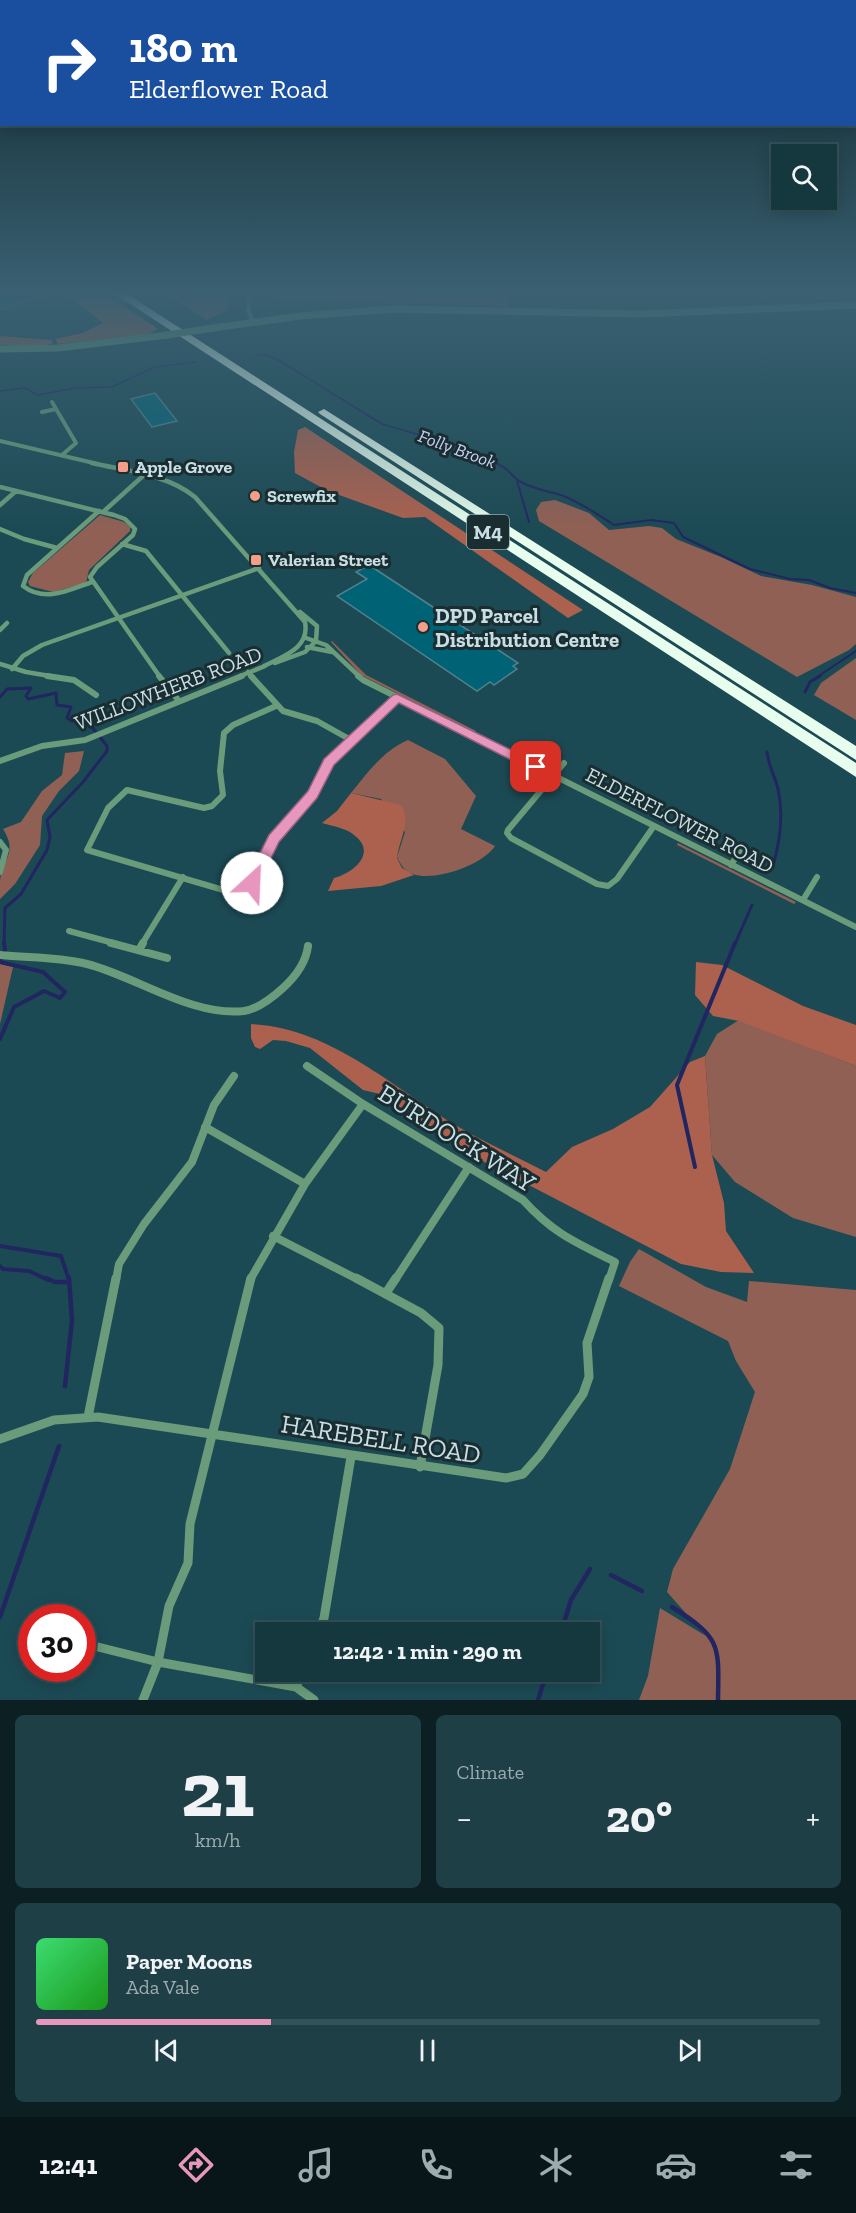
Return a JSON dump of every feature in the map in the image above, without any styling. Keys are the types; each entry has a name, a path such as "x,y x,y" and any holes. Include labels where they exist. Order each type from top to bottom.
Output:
{"highway":[{"name":"M4","path":"242,373 856,771"},
{"name":"M4","path":"263,373 856,754"}],"street":[{"path":"52,402 76,443 62,456"},
{"path":"42,412 56,409"},
{"path":"0,441 144,476 184,488 195,497 260,568 305,622 308,632 300,645 264,666"},
{"path":"92,582 53,595 26,590 23,586 27,575 144,476"},
{"path":"0,487 101,512 125,519 132,524 135,529 133,534 92,572 92,582 179,701"},
{"path":"0,504 16,491"},
{"path":"0,529 24,539 57,548"},
{"path":"122,544 146,551 229,653"},
{"path":"12,669 32,650 260,568"},
{"path":"293,606 317,626 319,633 310,648"},
{"path":"0,630 7,623"},
{"name":"ELDERFLOWER ROAD","path":"306,638 316,640 336,653 363,680 397,698 856,927"},
{"path":"300,645 336,653"},
{"name":"WILLOWHERB ROAD","path":"0,761 42,746 85,740 248,672 301,655 310,648"},
{"path":"0,664 12,669 74,680 96,695"},
{"path":"248,672 276,706 292,715 318,722 351,740"},
{"path":"276,706 233,725 224,733 220,771 223,795 212,806 204,808 127,790 112,806 87,850 237,894 248,889 273,838 313,794 329,762 397,698"},
{"path":"564,763 507,833 511,838 597,884 608,886 613,883 654,826"},
{"path":"0,842 6,850 0,872"},
{"path":"731,865 742,846"},
{"path":"139,950 183,877"},
{"path":"803,900 817,877"},
{"path":"69,931 167,958"},
{"path":"3,956 48,958 87,964 188,1002 234,1012 246,1011 277,995 304,961 308,946"},
{"name":"BURDOCK WAY","path":"307,1066 363,1104 523,1200 543,1222 560,1235 615,1262"},
{"path":"88,1417 119,1264 144,1224 192,1162 214,1105 234,1076"},
{"path":"143,1700 158,1662 168,1606 188,1563 190,1524 249,1281 305,1184 363,1104"},
{"path":"205,1127 305,1184"},
{"path":"386,1293 469,1167"},
{"path":"273,1236 386,1293 421,1313 439,1328 441,1334 438,1365 420,1467"},
{"name":"HAREBELL ROAD","path":"0,1439 54,1420 88,1417 117,1419 420,1467 506,1478 523,1474 540,1455 583,1394 589,1377 587,1343 615,1262"},
{"path":"323,1622 351,1456"},
{"path":"96,1646 158,1662 296,1687 314,1700"},
{"path":"296,1687 298,1682"}],"shaded area":[{"path":"305,427 583,610 568,618 425,517 403,518 328,491 295,473 294,452 298,430"},
{"path":"555,500 589,513 609,530 649,526 662,528 676,539 761,576 812,585 856,597 856,644 849,650 797,677 539,521 536,510 541,502"},
{"path":"100,515 124,522 130,527 130,531 89,570 86,583 53,592 30,586 28,582 33,573"},
{"path":"332,641 366,675 476,731 361,675"},
{"path":"856,658 856,720 814,695 821,683"},
{"path":"408,740 445,759 476,796 461,829 495,846 480,860 445,874 422,876 410,873 397,857 405,832 381,799 351,793 383,756"},
{"path":"84,751 79,771 59,791 42,816 40,845 15,884 0,899 0,880 9,850 3,829 21,822 42,791 62,775 65,753"},
{"path":"351,793 401,805 405,824 397,858 402,868 414,875 381,886 328,891 334,878 349,872 363,855 364,849 361,842 354,835 322,823 337,811"},
{"path":"678,843 796,902 794,904 677,845"},
{"path":"696,962 722,965 803,1006 856,1025 856,1066 739,1021 713,1016 695,995"},
{"path":"0,964 13,967 0,1024"},
{"path":"739,1020 856,1066 856,1237 793,1218 735,1182 712,1155 705,1056 717,1034"},
{"path":"251,1024 280,1028 308,1036 334,1048 360,1062 457,1126 546,1172 572,1147 613,1129 650,1107 690,1062 705,1056 712,1155 724,1203 726,1231 754,1273 721,1272 681,1264 473,1156 380,1094 363,1090 310,1048 273,1040 260,1049 255,1047 251,1038"},
{"path":"639,1249 706,1287 747,1302 749,1281 856,1290 856,1700 639,1700 648,1676 660,1608 706,1636 667,1592 673,1569 730,1469 755,1392 736,1361 728,1341 619,1286"}],"building":[{"path":"155,393 177,421 152,427 131,399"},
{"name":"DPD Parcel Distribution Centre","path":"369,565 518,663 513,666 517,669 494,685 490,682 477,691 337,596 367,579 356,572"}],"waterway":[{"name":"Folly Brook","path":"0,391 25,388 38,395 75,388 112,387 141,373"},
{"name":"Folly Brook","path":"300,373 382,424 465,448 478,457 499,464"},
{"name":"Folly Brook","path":"495,463 504,467 521,482 568,498 614,525 651,520 674,523 683,537 750,569 790,579 809,580 830,588 856,593"},
{"path":"517,481 529,522"},
{"path":"817,677 856,651"},
{"path":"805,692 810,682 820,676"},
{"path":"0,697 7,689 31,688 26,696 28,699 56,693 57,705 71,707 67,718 72,721 84,717 107,746 107,751 83,782 47,820 50,837 47,850 21,894 5,908 4,943"},
{"path":"767,752 781,808 779,838 773,866"},
{"path":"735,944 752,905"},
{"path":"0,960 5,950 4,943"},
{"path":"695,1167 677,1085 735,943"},
{"path":"0,962 43,972 65,992 60,998 44,991 14,1007 0,1039"},
{"path":"0,1246 61,1256 69,1280"},
{"path":"0,1266 3,1269 29,1271 48,1280"},
{"path":"46,1278 55,1282 69,1282"},
{"path":"65,1386 72,1320 69,1278"},
{"path":"0,1617 59,1446"},
{"path":"564,1622 571,1600 590,1569"},
{"path":"611,1575 642,1591"},
{"path":"672,1607 700,1627 714,1644 718,1666 718,1700"},
{"path":"538,1700 544,1682"}],"place":[{"name":"Apple Grove","path":"123,467"},
{"name":"Screwfix","path":"255,496"},
{"name":"Valerian Street","path":"256,560"},
{"name":"DPD Parcel Distribution Centre","path":"423,627"}],"route":[{"path":"252,883 273,838 313,794 329,762 397,698 536,767"}]}
